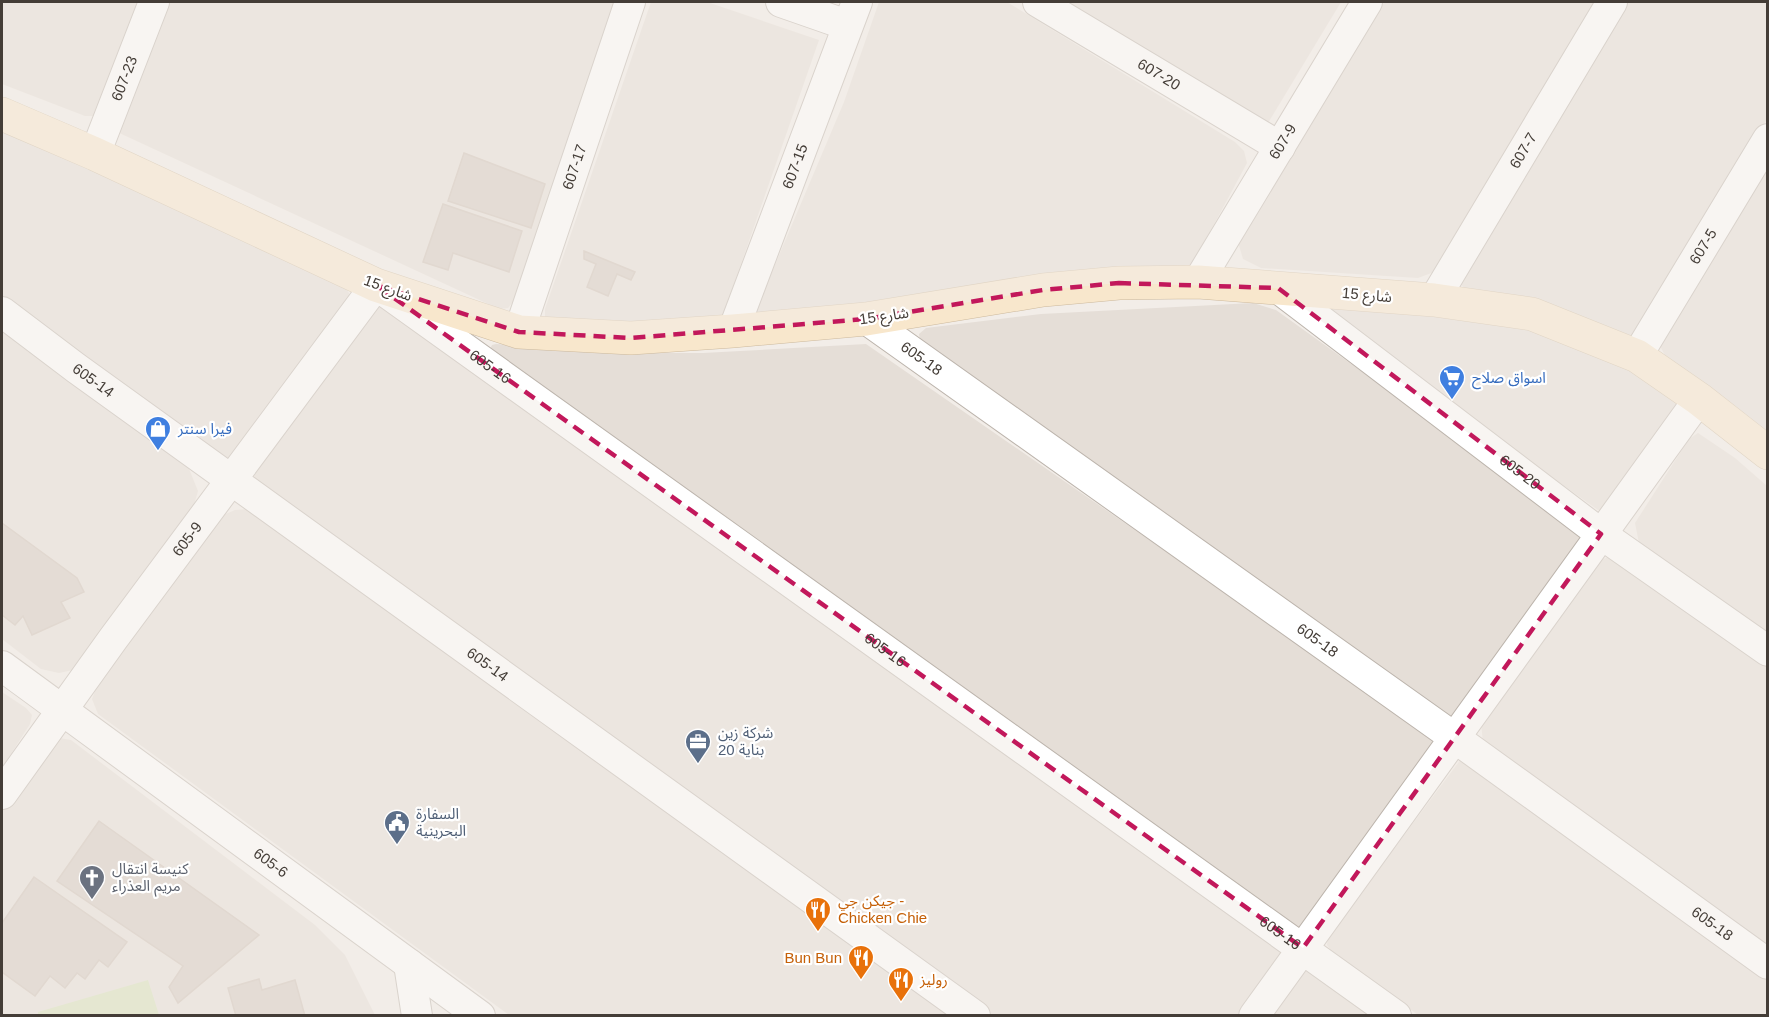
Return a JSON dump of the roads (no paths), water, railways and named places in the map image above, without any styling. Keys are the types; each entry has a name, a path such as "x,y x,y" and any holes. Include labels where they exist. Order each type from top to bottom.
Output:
{"street":[{"name":"607-23","path":"95,154 154,2"},
{"name":"607-17","path":"519,332 630,2"},
{"path":"781,2 852,13"},
{"name":"607-20","path":"1038,2 1280,147"},
{"name":"607-9","path":"1198,282 1367,2"},
{"name":"607-7","path":"1434,300 1612,2"},
{"name":"607-15","path":"733,331 852,13"},
{"name":"شارع 15","path":"2,114 95,154 376,285 519,332 631,338 733,331 866,319 1043,290 1119,283 1198,282 1434,300 1532,314 1637,356 1699,399 1767,453"},
{"name":"607-5","path":"1637,356 1767,139"},
{"name":"605-9","path":"2,794 376,285"},
{"name":"605-16","path":"376,285 1396,1016"},
{"name":"605-20","path":"1278,288 1601,534 1767,651"},
{"name":"605-14","path":"2,312 76,368 975,1016"},
{"name":"605-18","path":"866,319 1455,738 1767,964"},
{"path":"1254,1016 1699,399"},
{"name":"605-6","path":"2,666 480,1016"},
{"path":"409,964 417,1016"}],"place":[{"name":"اسواق صلاح","path":"1452,401"},
{"name":"فيرا سنتر","path":"158,452"},
{"name":"شركة زين بناية 20","path":"698,765"},
{"name":"السفارة البحرينية","path":"397,846"},
{"name":"كنيسة انتقال مريم العذراء","path":"92,901"},
{"name":"جيكن جي - Chicken Chie","path":"818,933"},
{"name":"Bun Bun","path":"861,981"},
{"name":"روليز","path":"901,1003"}]}
